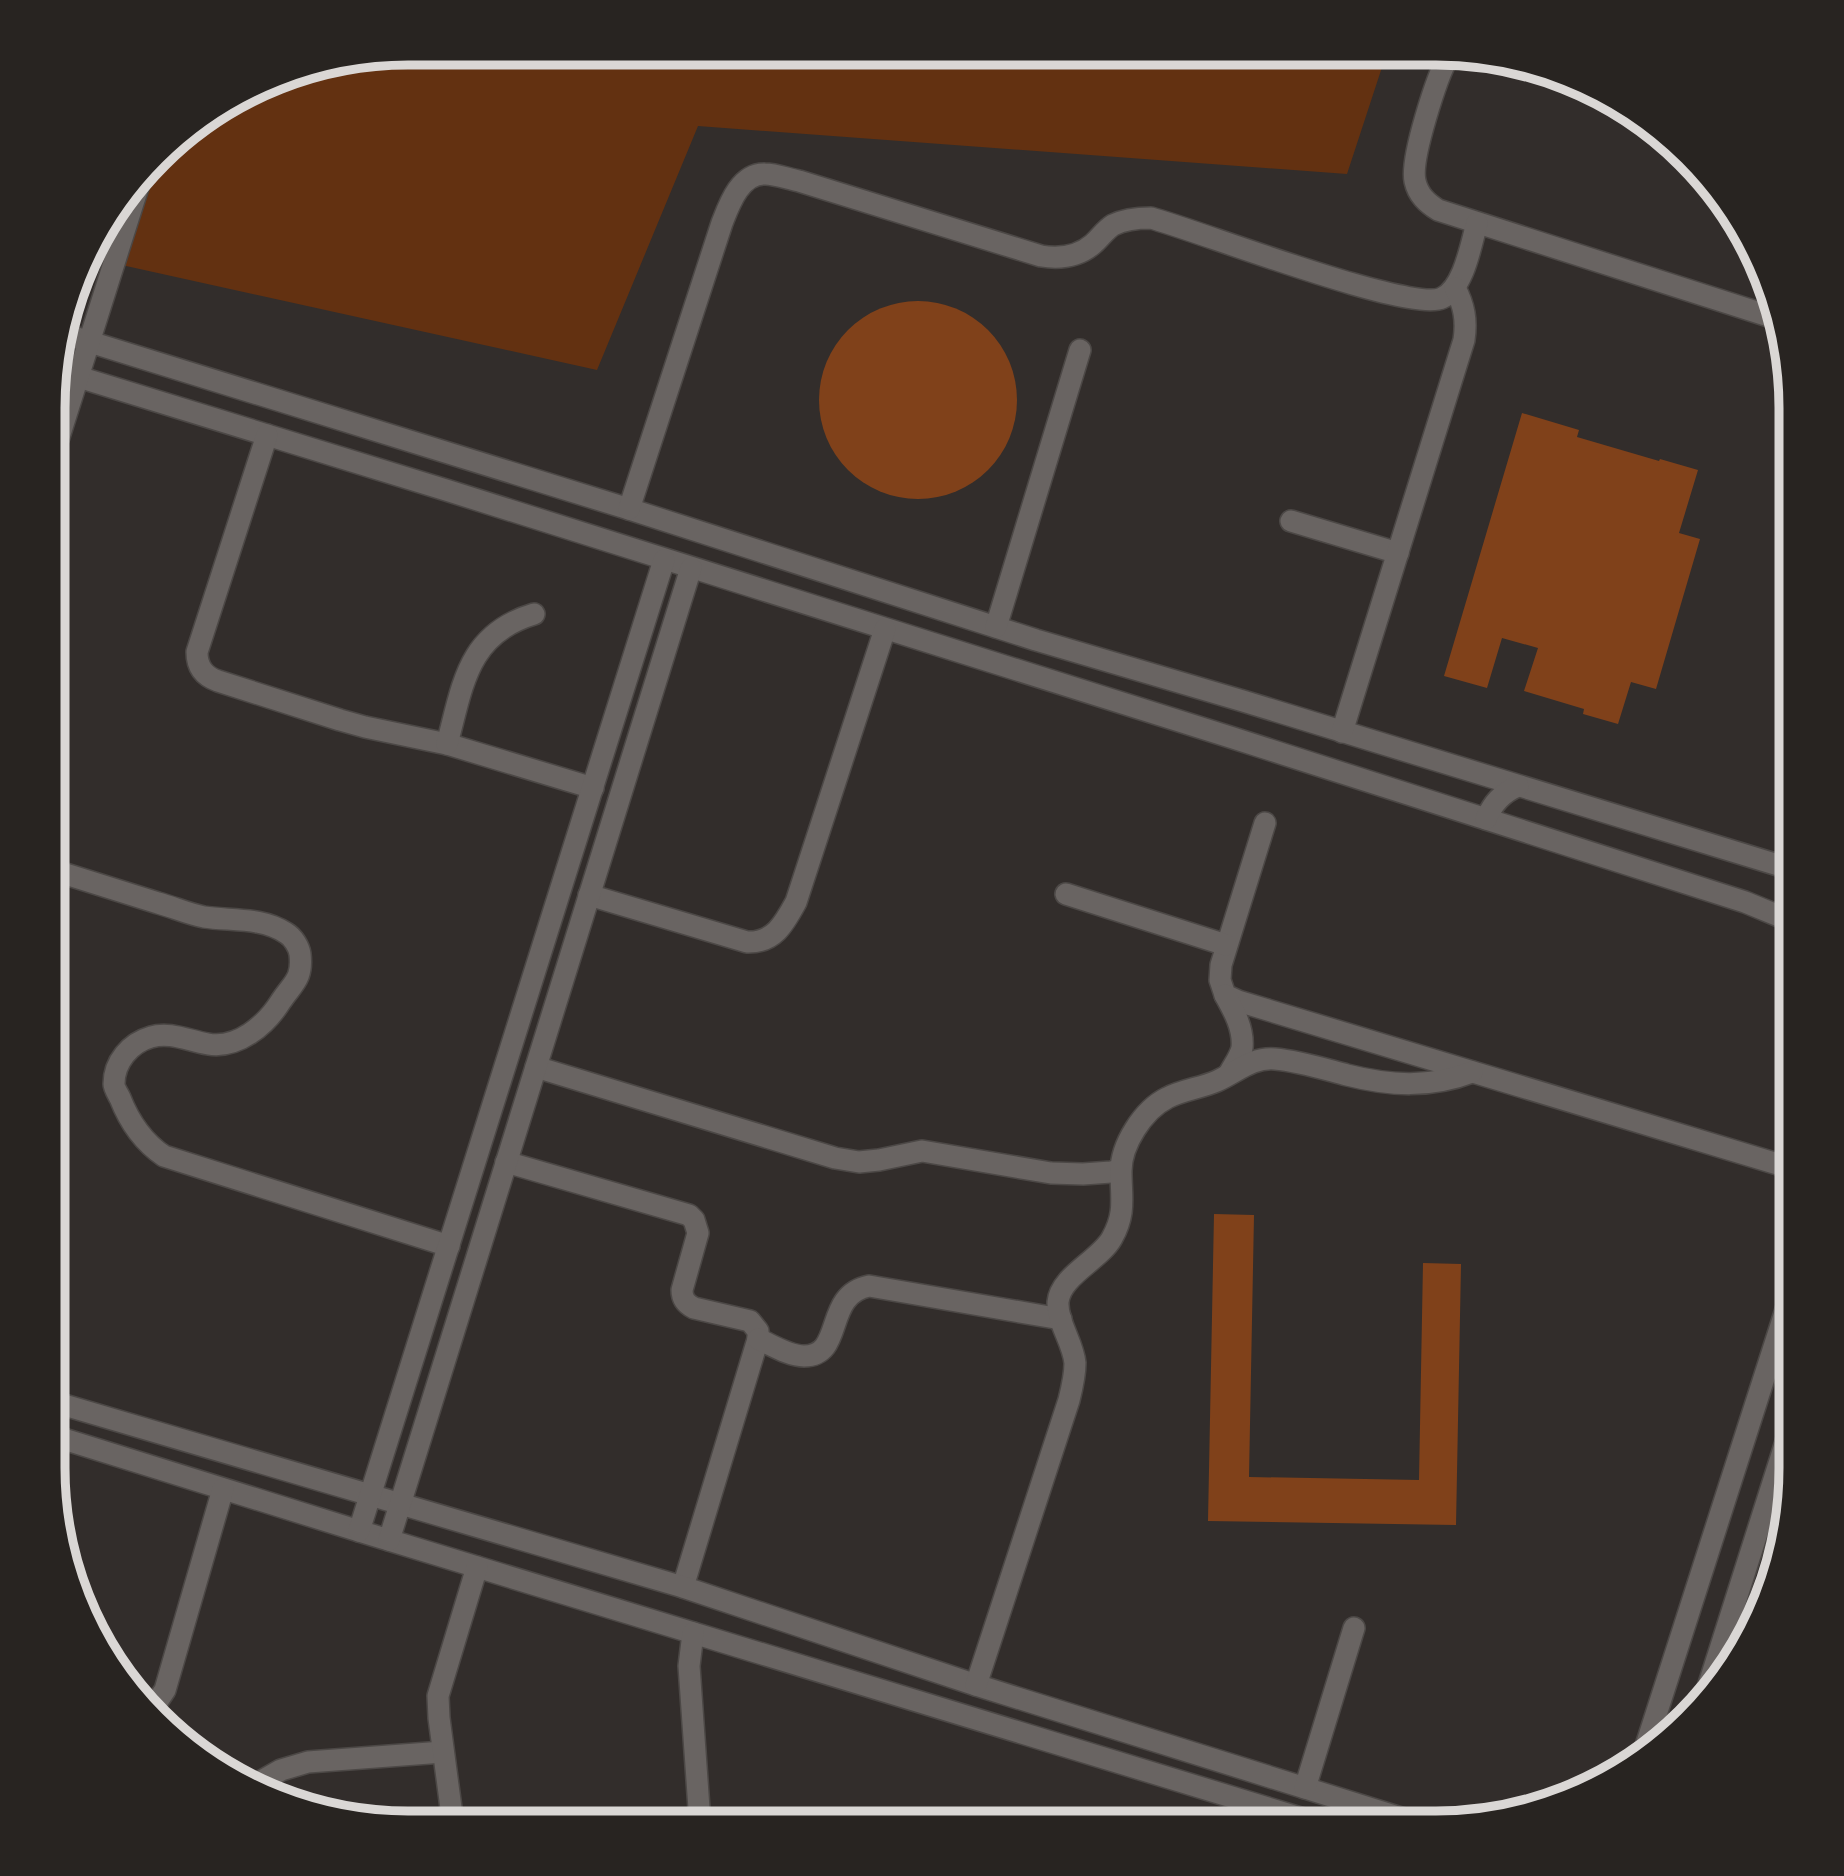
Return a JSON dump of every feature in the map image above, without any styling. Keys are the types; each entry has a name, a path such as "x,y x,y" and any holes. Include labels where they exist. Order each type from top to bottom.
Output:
{"street":[{"path":"1443,65 1417,150 1414,170 1420,195 1429,204 1438,210 1477,223 1767,315"},
{"path":"629,509 726,212 739,187 762,174 799,181 1041,256 1067,257 1079,253 1111,227 1123,221 1151,218 1358,285 1405,297 1431,300 1443,298 1455,288 1477,223"},
{"path":"65,399 69,374 89,342 133,203"},
{"path":"1342,732 1464,340 1466,318 1455,288"},
{"path":"72,337 629,509 996,627 1779,865"},
{"path":"996,627 1080,350"},
{"path":"69,374 1290,756 1745,902 1779,916"},
{"path":"245,429 245,406 252,393"},
{"path":"267,435 197,652 204,674 218,681 340,720 447,744 593,788"},
{"path":"1291,520 1398,552"},
{"path":"359,1531 664,560"},
{"path":"389,1540 691,568"},
{"path":"447,744 468,669 475,656 484,644 507,625 534,614"},
{"path":"589,895 747,942 766,939 777,932 796,902 885,629"},
{"path":"624,691 638,693 648,704"},
{"path":"1290,756 1306,743 1310,722"},
{"path":"1486,819 1498,799 1518,786"},
{"path":"1229,1074 1241,1049 1241,1030 1220,980 1221,965 1265,823"},
{"path":"65,873 203,916 267,924 288,933 300,948 301,962 297,982 274,1014 246,1036 220,1045 173,1036 153,1036 126,1051 118,1065 114,1085 129,1120 153,1149 164,1156 449,1247"},
{"path":"1066,894 1226,945"},
{"path":"1225,995 1779,1164"},
{"path":"976,1685 1072,1390 1075,1361 1058,1301 1069,1280 1108,1245 1119,1224 1123,1153 1141,1120 1165,1098 1216,1081 1259,1059 1273,1058 1380,1082 1415,1085 1456,1078 1472,1072"},
{"path":"536,1067 835,1158 859,1162 922,1151 1051,1173 1083,1174 1120,1170"},
{"path":"506,1162 689,1215 694,1220 698,1233 682,1290 683,1299 694,1307 750,1321 758,1331 758,1339 683,1587"},
{"path":"758,1339 796,1355 813,1355 827,1344 843,1301 850,1293 869,1286 1061,1319"},
{"path":"429,1312 440,1328 454,1330"},
{"path":"1649,1737 1779,1331"},
{"path":"65,1405 683,1587 976,1685 1379,1811"},
{"path":"65,1439 1278,1811"},
{"path":"1714,1669 1779,1464"},
{"path":"157,1702 165,1690 223,1489"},
{"path":"451,1811 438,1707 440,1686 477,1567"},
{"path":"1306,1788 1354,1628"},
{"path":"693,1633 689,1666 699,1811"},
{"path":"264,1780 281,1770 308,1762 443,1752"}],"shaded area":[{"path":"385,65 1383,65 1347,174 698,126 597,370 98,260 136,199 165,165 199,136 256,100 297,83 341,71"}],"building":[{"path":"918,301 956,308 988,330 1010,362 1017,400 1010,438 988,470 956,492 918,499 880,492 848,470 826,438 819,400 826,362 848,330 880,308"},
{"path":"1522,413 1579,430 1577,437 1698,470 1679,533 1700,539 1656,689 1631,682 1618,724 1583,714 1584,709 1524,691 1538,648 1502,638 1487,688 1444,676"},
{"path":"1214,1214 1254,1215 1249,1477 1419,1480 1423,1263 1461,1264 1456,1525 1208,1521"}]}
